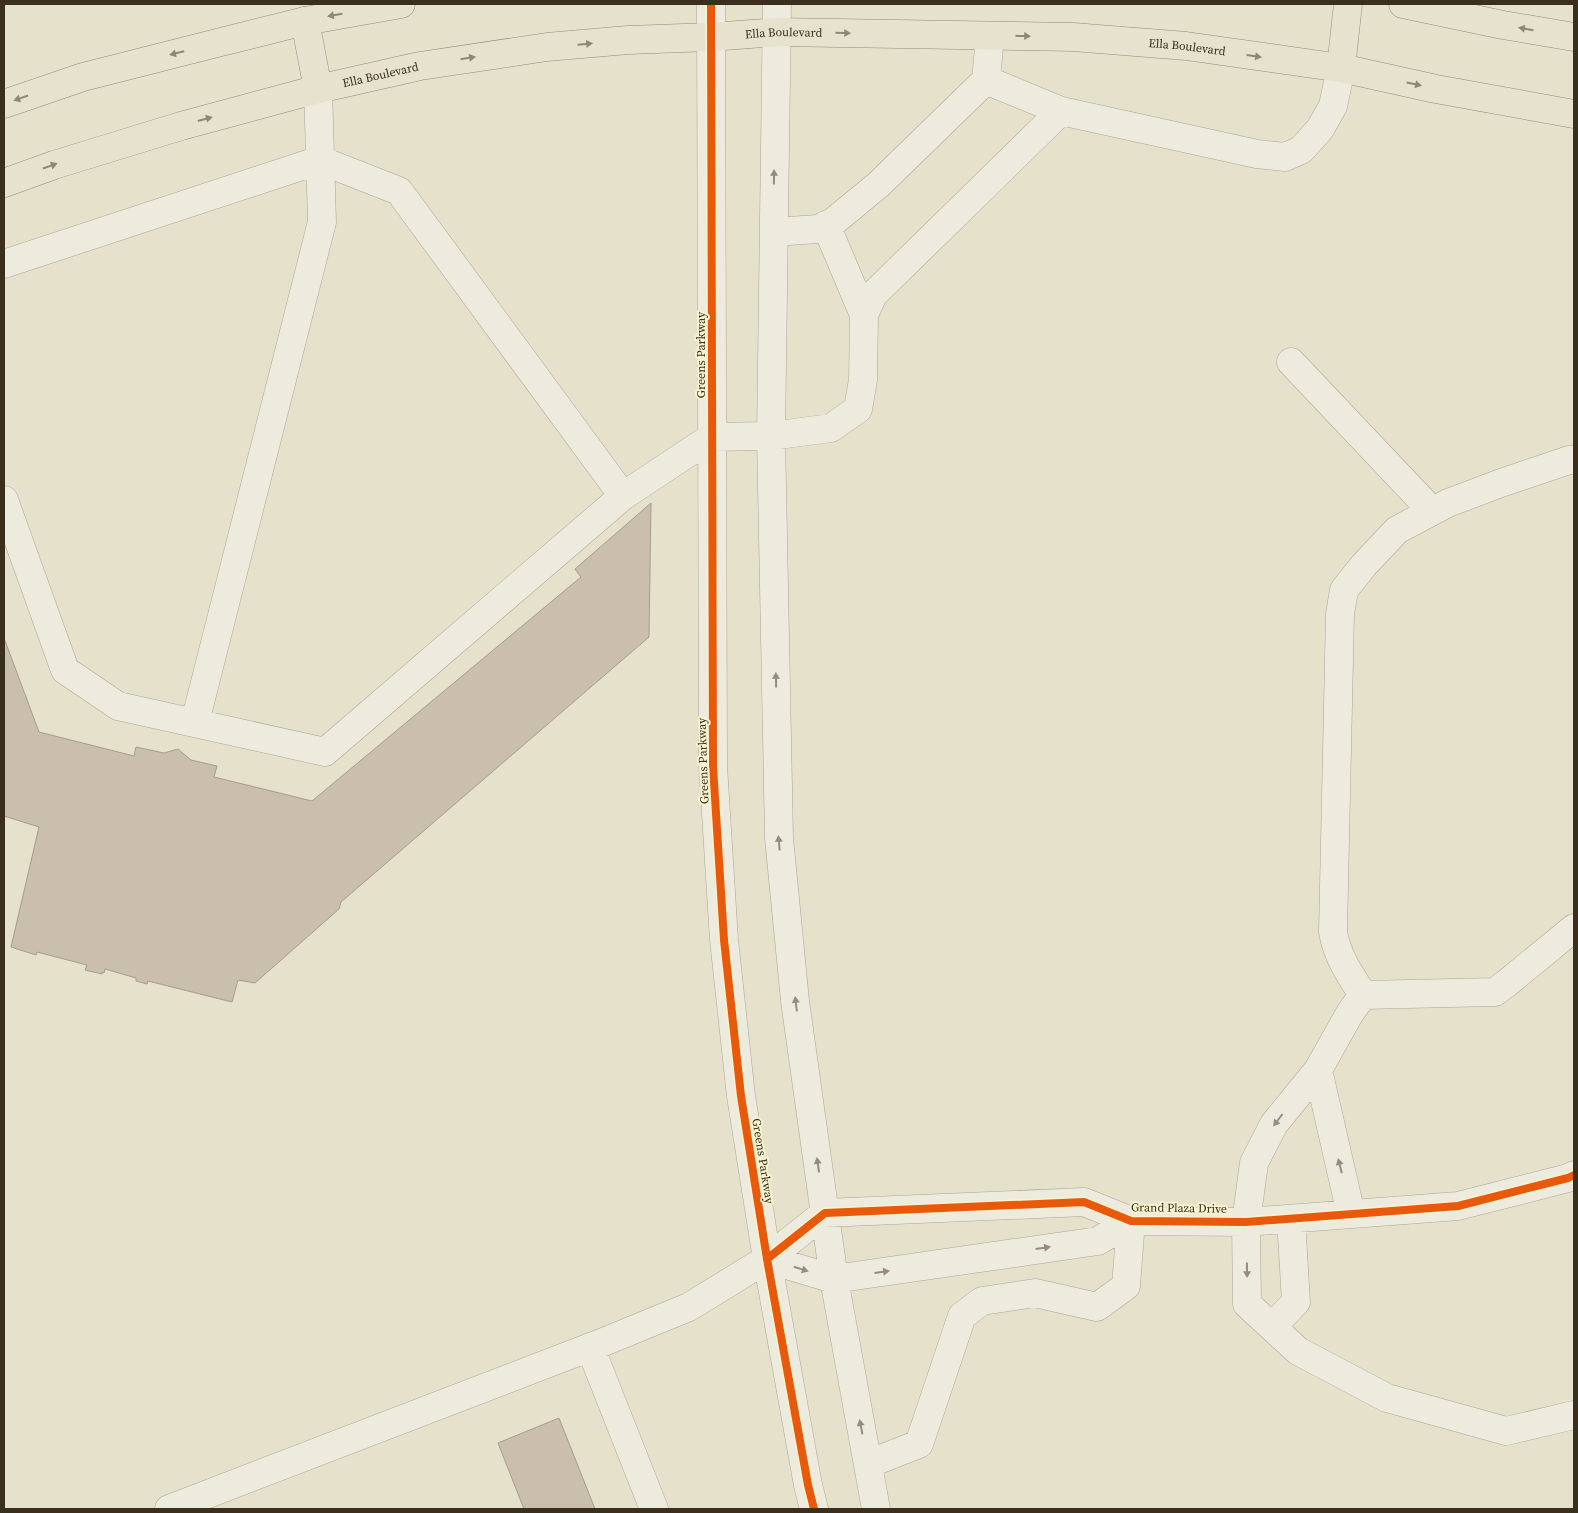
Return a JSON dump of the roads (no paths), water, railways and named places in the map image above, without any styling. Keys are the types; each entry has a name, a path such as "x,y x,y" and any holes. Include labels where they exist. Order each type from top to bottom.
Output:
{"main road":[{"path":"4,104 83,77 302,12 400,4"},
{"path":"1341,68 1348,4"},
{"path":"1403,4 1503,25 1574,37"},
{"path":"302,12 318,89"},
{"name":"Ella Boulevard","path":"4,183 54,165 181,126 318,89 420,66 537,48 628,40 776,32 1073,37 1186,46 1341,68 1574,114"}],"street":[{"name":"Greens Parkway","path":"711,4 713,766 724,940 741,1096 768,1259 808,1485 814,1509"},
{"path":"777,4 771,436 779,838 795,1001 834,1279 876,1509"},
{"path":"774,232 818,228 833,222 878,185 986,80 990,36"},
{"path":"986,80 1061,111 1257,154 1285,157 1301,150 1320,129 1333,106 1341,68"},
{"path":"195,722 322,222 318,89"},
{"path":"864,315 873,295 1061,111"},
{"path":"4,264 320,160 399,191 622,496"},
{"path":"4,500 66,670 118,706 325,752 622,496 712,437 771,436 832,428 858,409 864,380 864,315 826,225"},
{"path":"1291,362 1432,511"},
{"path":"1363,995 1344,964 1335,944 1333,932 1340,614 1344,590 1396,530 1448,503 1501,483 1569,460 1574,460"},
{"path":"1363,995 1495,992 1574,928"},
{"path":"1363,995 1350,1013 1318,1070 1274,1124 1254,1163 1246,1222 1247,1304 1298,1351 1387,1398 1506,1431 1574,1415"},
{"path":"1318,1070 1352,1214"},
{"name":"Grand Plaza Drive","path":"825,1214 1084,1202 1131,1220 1246,1222 1458,1206 1574,1175"},
{"path":"169,1509 690,1307 768,1259 825,1214"},
{"path":"1272,1327 1296,1302 1290,1218"},
{"path":"868,1464 919,1444 962,1316 982,1301 1035,1293 1097,1307 1126,1286 1131,1220"},
{"name":"Grand Plaza Drive","path":"768,1259 834,1279 1098,1241 1131,1220"},
{"path":"590,1347 654,1509"}]}
